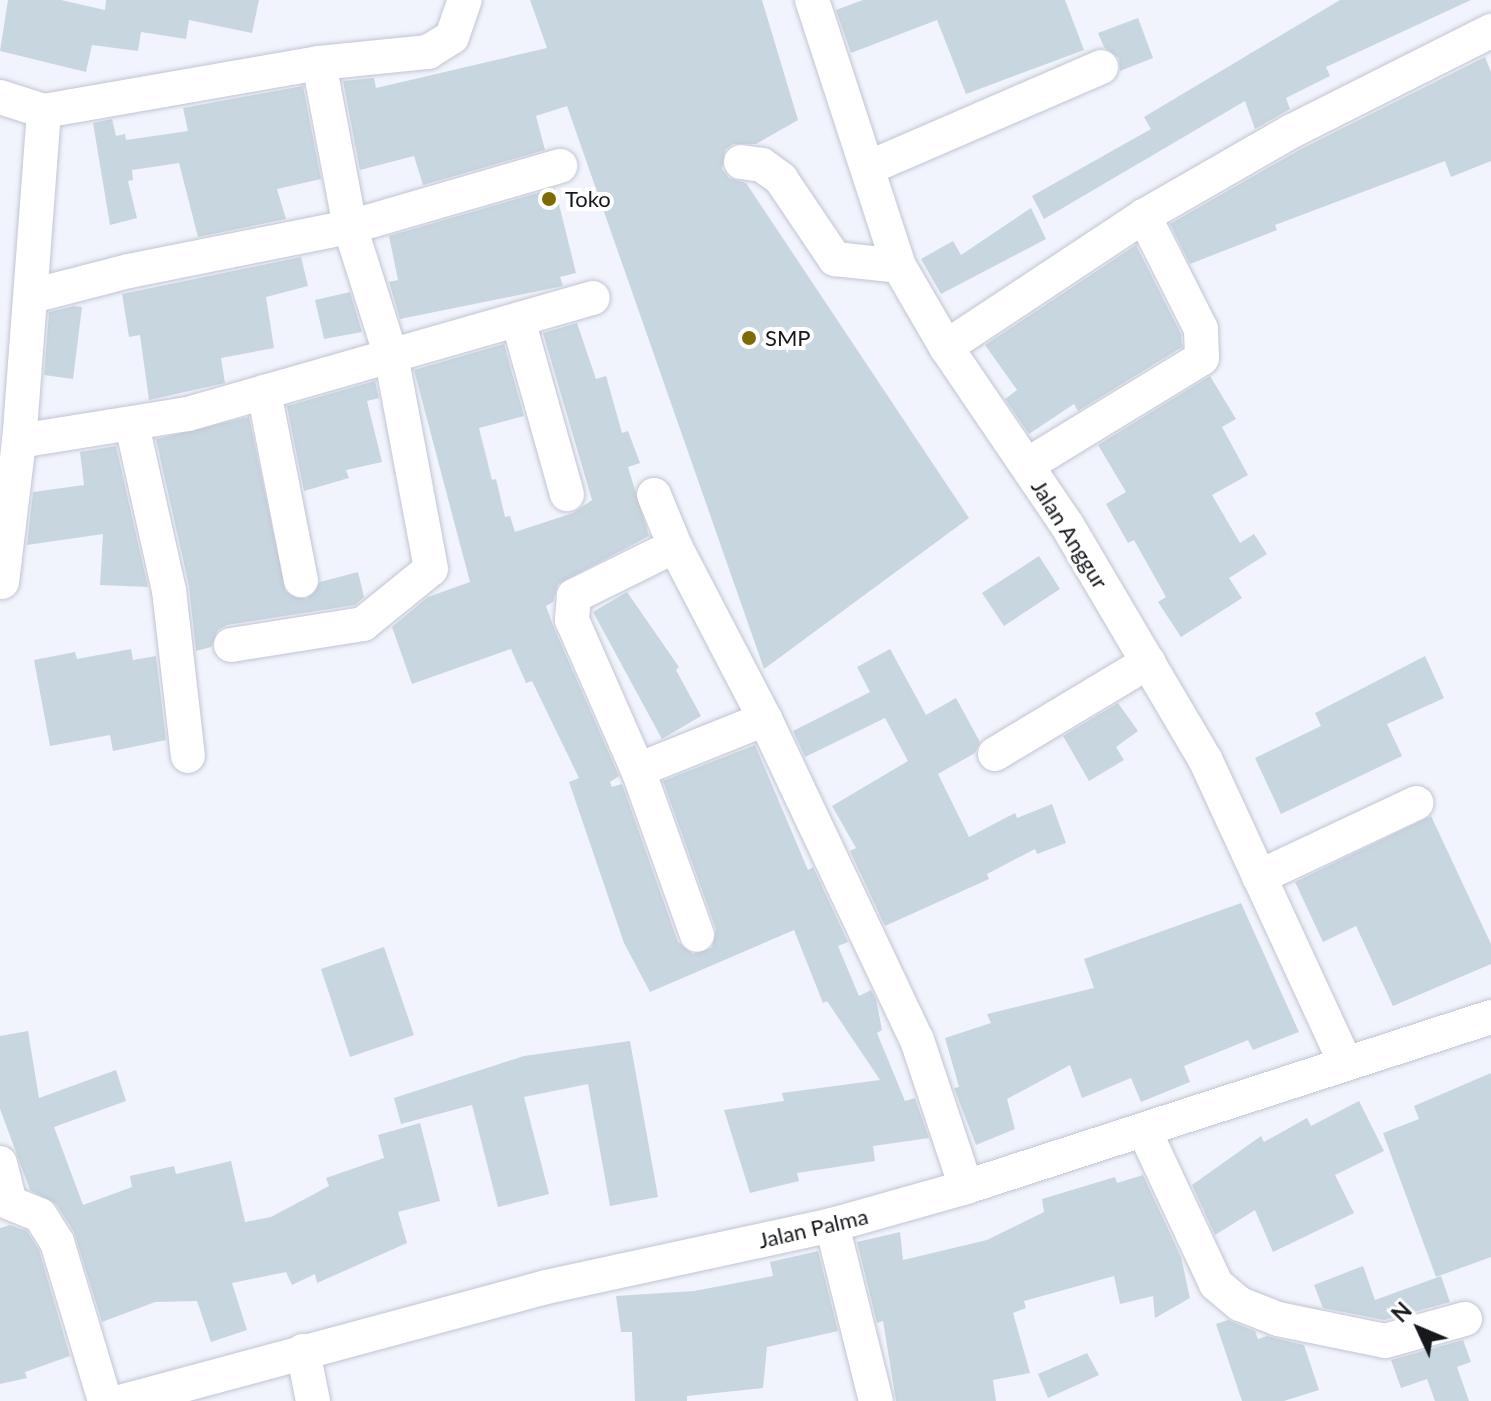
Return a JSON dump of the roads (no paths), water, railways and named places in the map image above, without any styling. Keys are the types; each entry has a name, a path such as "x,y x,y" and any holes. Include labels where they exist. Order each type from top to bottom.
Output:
{"street":[{"path":"0,97 44,111 319,63 428,52 452,37 465,0"},
{"name":"Jalan Anggur","path":"812,0 899,266 946,347 1027,465 1205,759 1346,1064"},
{"path":"946,347 1144,216 1292,131 1491,31"},
{"path":"231,645 363,624 431,569 391,356 350,227 319,63"},
{"path":"868,168 1101,67"},
{"path":"2,582 32,296 44,111"},
{"path":"741,162 762,165 781,179 835,259 899,266"},
{"path":"32,296 129,271 350,227 560,166"},
{"path":"1027,465 1202,358 1201,329 1144,216"},
{"path":"19,441 132,425 264,392 593,298"},
{"path":"518,320 567,494"},
{"path":"264,392 301,580"},
{"path":"132,425 169,590 188,756"},
{"path":"654,495 675,546 765,719 917,1040 966,1187"},
{"path":"675,546 582,590 569,604 638,770 697,935"},
{"path":"995,754 1148,662"},
{"path":"638,770 765,719"},
{"path":"1259,877 1416,803"},
{"name":"Jalan Palma","path":"124,1401 218,1388 303,1351 546,1287 832,1225 966,1187 1491,1017"},
{"path":"1144,1130 1216,1284 1240,1304 1278,1319 1385,1341 1465,1319"},
{"path":"0,1163 10,1203 40,1215 57,1242 105,1401"},
{"path":"832,1225 876,1401"},
{"path":"303,1351 313,1401"}],"place":[{"name":"Toko","path":"549,199"},
{"name":"SMP","path":"749,338"}]}
